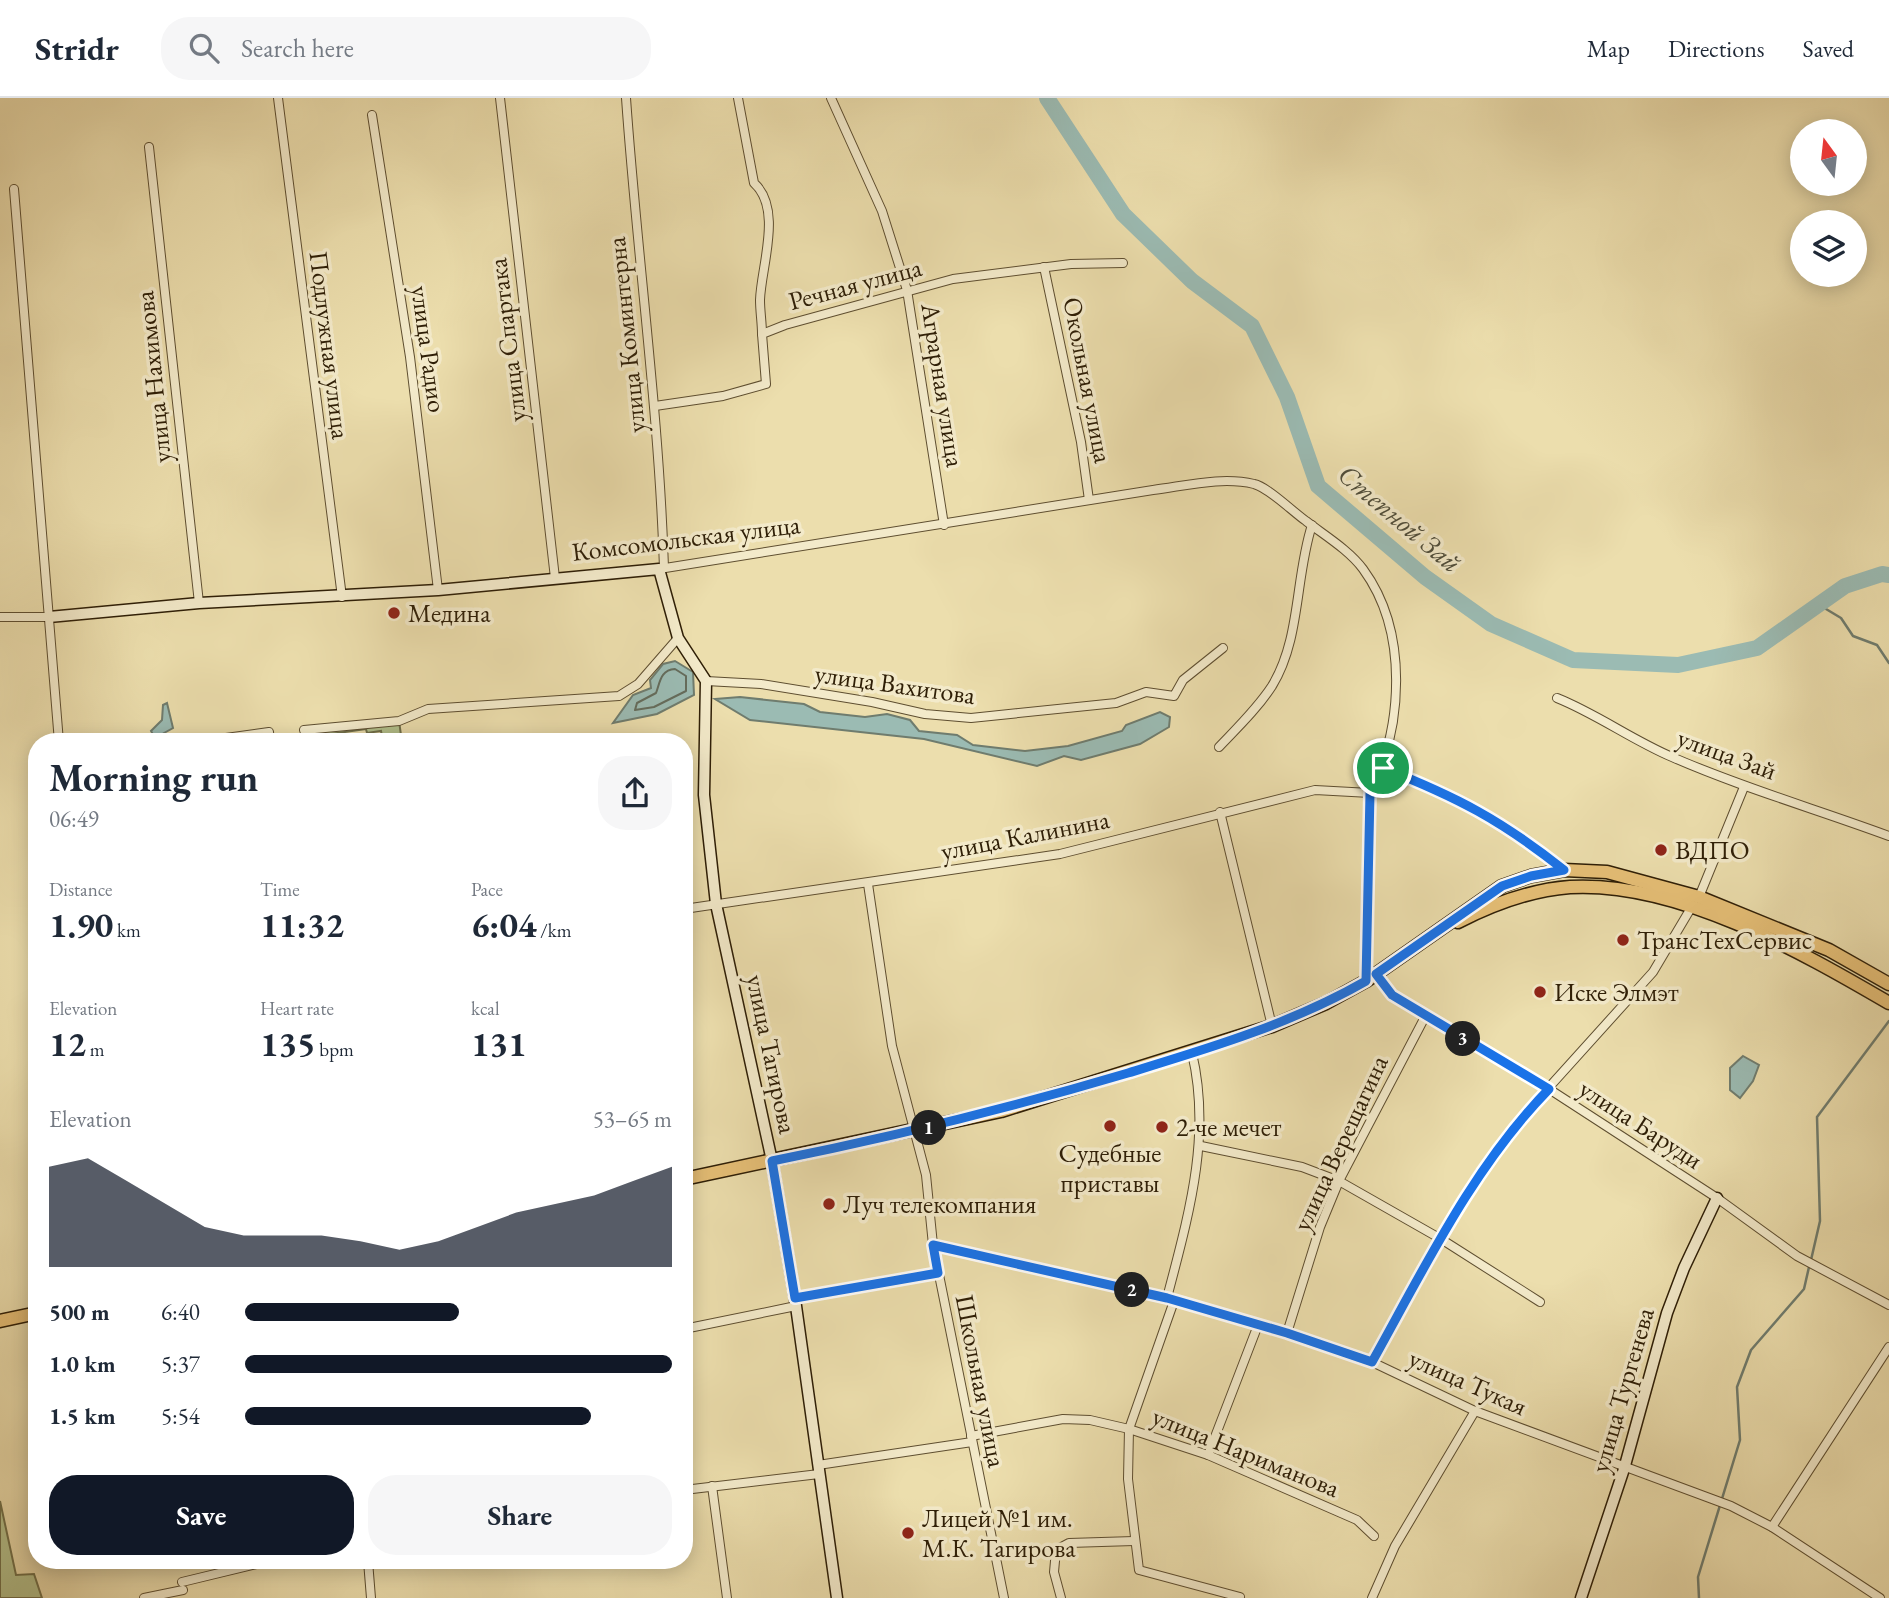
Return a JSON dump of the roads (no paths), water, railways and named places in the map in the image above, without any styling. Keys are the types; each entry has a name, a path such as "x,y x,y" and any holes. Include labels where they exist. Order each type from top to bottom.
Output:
{"main road":[{"path":"693,1177 1001,1111 1272,1026 1326,1003 1371,977 1502,886 1531,876 1564,870 1607,872 1699,897 1889,984"},
{"path":"1424,940 1499,903 1526,894 1569,887 1618,891 1691,908 1801,945 1889,1003"},
{"path":"0,1321 28,1315"}],"street":[{"name":"Подлужная улица","path":"278,98 342,597"},
{"name":"улица Спартака","path":"500,98 555,578"},
{"name":"улица Коминтерна","path":"626,98 645,326 655,406 661,568"},
{"path":"738,98 754,183 762,190 766,210 769,247 760,299 762,334"},
{"name":"Аграрная улица","path":"831,98 882,211 907,290 944,525"},
{"name":"улица Радио","path":"372,115 410,357 438,590"},
{"name":"улица Нахимова","path":"149,147 199,603"},
{"path":"14,188 58,733"},
{"name":"Речная улица","path":"655,406 723,396 766,384 762,334 907,290 953,279 1044,267 1123,263"},
{"name":"Окольная улица","path":"1044,267 1081,442 1089,500"},
{"name":"Комсомольская улица","path":"49,617 199,603 438,590 661,568 1089,500 1225,481 1256,484 1312,525 1363,569 1385,613 1396,659 1393,720 1383,768 1370,793"},
{"path":"1219,747 1257,707 1282,663 1291,636 1304,548 1312,525"},
{"path":"661,568 678,638 706,681"},
{"path":"0,617 49,617"},
{"path":"304,730 399,721 428,709 619,696 638,684 678,638"},
{"name":"улица Вахитова","path":"706,681 761,684 925,714 994,718 1116,703 1146,692 1174,696 1184,680 1223,648"},
{"name":"улица Тагирова","path":"706,681 704,795 716,904 772,1161 796,1302 837,1598"},
{"name":"улица Зай","path":"1557,698 1583,708 1653,749 1744,787 1775,794 1889,836"},
{"path":"1383,768 1455,797 1501,822 1564,870"},
{"path":"1699,897 1744,787"},
{"name":"улица Калинина","path":"693,908 1060,854 1315,790 1370,793"},
{"path":"1370,793 1371,977"},
{"path":"1220,812 1272,1026"},
{"name":"Школьная улица","path":"868,884 892,1046 926,1175 938,1273 1004,1598"},
{"path":"1372,1362 1480,1172 1524,1115 1653,972 1691,908"},
{"name":"улица Баруди","path":"1371,977 1387,991 1549,1089 1717,1198 1797,1256 1889,1305"},
{"name":"улица Верещагина","path":"1287,1333 1320,1227 1339,1181 1426,1015"},
{"path":"1192,1053 1200,1087 1201,1146 1171,1300 1129,1429 1128,1479 1139,1570 1240,1597"},
{"path":"1201,1146 1302,1167 1339,1181 1441,1239 1540,1302"},
{"name":"улица Тургенева","path":"1581,1598 1624,1469 1667,1313 1684,1268 1717,1198"},
{"name":"улица Тукая","path":"933,1245 1171,1300 1287,1333 1372,1362 1475,1411 1624,1469 1731,1506 1772,1527 1880,1598"},
{"path":"693,1327 796,1302 938,1273"},
{"path":"1208,1455 1258,1325"},
{"path":"1772,1527 1889,1347"},
{"path":"1372,1598 1395,1546 1475,1411"},
{"name":"улица Нариманова","path":"693,1489 818,1469 1063,1419 1090,1420 1129,1429 1208,1455 1357,1520 1374,1536"},
{"path":"712,1486 727,1598"},
{"path":"1061,1598 1054,1572 1056,1550 1069,1543 1134,1541"},
{"path":"144,1598 241,1569"},
{"path":"368,1569 370,1598"}],"water":[{"path":"675,661 693,672 694,695 657,714 613,723 633,695 651,688 650,680 663,664"},
{"path":"740,697 804,704 820,712 865,717 887,714 910,720 919,731 957,735 973,745 1025,751 1068,746 1122,731 1126,725 1160,712 1170,717 1169,727 1140,744 1081,760 1064,756 1037,766 924,739 750,720 715,699"},
{"path":"167,703 173,728 164,733 152,733 151,731 162,720 163,705"},
{"path":"1743,1056 1759,1065 1753,1081 1740,1098 1730,1090 1730,1068"}],"waterway":[{"name":"Степной Зай","path":"1047,98 1123,214 1192,281 1252,326 1287,397 1318,486 1425,577 1491,624 1573,660 1678,665 1757,648 1845,586 1882,574 1889,575"},
{"path":"1816,603 1841,618 1853,636 1877,645 1889,663"},
{"path":"1811,1260 1820,1221 1817,1117 1889,1021"},
{"path":"1699,1598 1698,1577 1740,1440 1737,1387 1751,1350 1804,1289 1809,1267"}],"place":[{"name":"Медина","path":"394,613"},
{"name":"ВДПО","path":"1661,850"},
{"name":"ТрансТехСервис","path":"1623,940"},
{"name":"Иске Элмэт","path":"1540,992"},
{"name":"Судебные приставы","path":"1110,1126"},
{"name":"2-че мечет","path":"1162,1127"},
{"name":"Луч телекомпания","path":"829,1204"},
{"name":"Лицей №1 им. М.К. Тагирова","path":"908,1533"}]}
